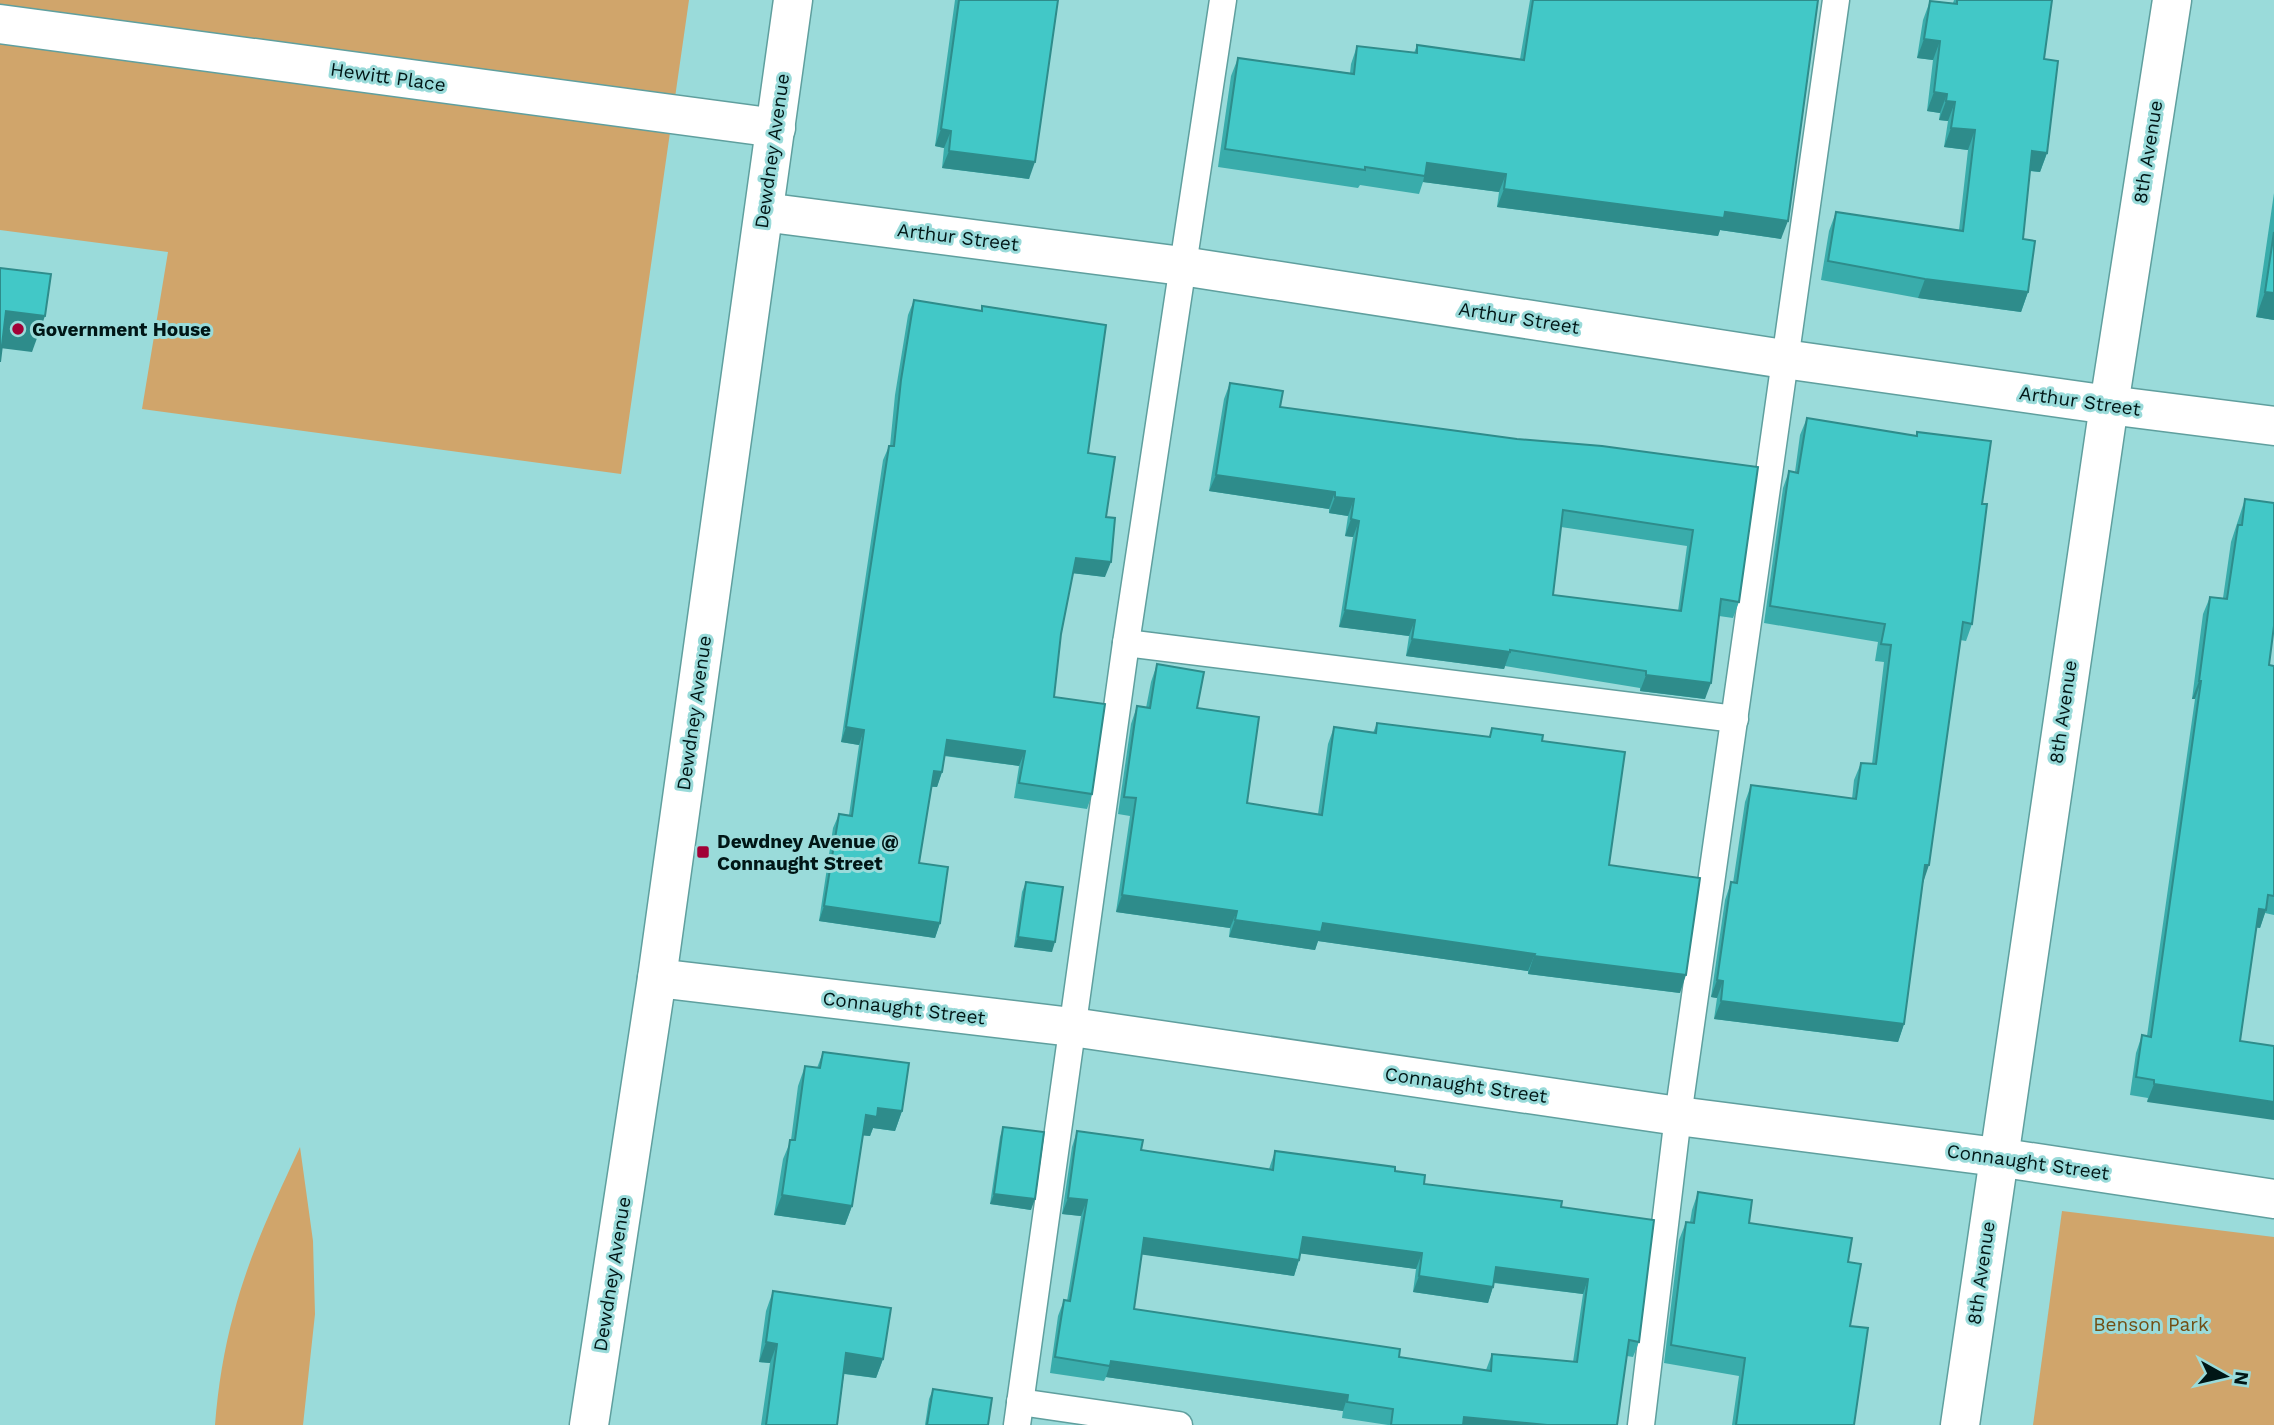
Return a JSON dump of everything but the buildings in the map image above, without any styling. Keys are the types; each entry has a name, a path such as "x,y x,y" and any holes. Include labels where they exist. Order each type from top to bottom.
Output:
{"street":[{"name":"Dewdney Avenue","path":"589,1425 657,978 793,0"},
{"name":"8th Avenue","path":"1960,1425 1997,1157 2172,0"},
{"name":"Hewitt Place","path":"0,24 775,128"},
{"name":"Arthur Street","path":"764,212 1182,266 1784,359 2274,426"},
{"name":"Connaught Street","path":"657,978 1072,1027 1678,1116 1997,1157 2274,1199"}],"lane":[{"path":"1179,1425 1019,1413 1126,643 1223,0"},
{"path":"1641,1425 1678,1116 1836,0"},
{"path":"1126,643 1735,719"}],"green space":[{"path":"0,0 689,0 621,474 142,409 168,252 0,230"},
{"path":"300,1147 313,1241 315,1314 303,1425 215,1425 224,1354 240,1291 263,1229"},
{"name":"Benson Park","path":"2062,1211 2274,1237 2274,1425 2033,1425"}],"place":[{"name":"Government House","path":"18,329"},
{"name":"Dewdney Avenue @ Connaught Street","path":"703,852"}]}
